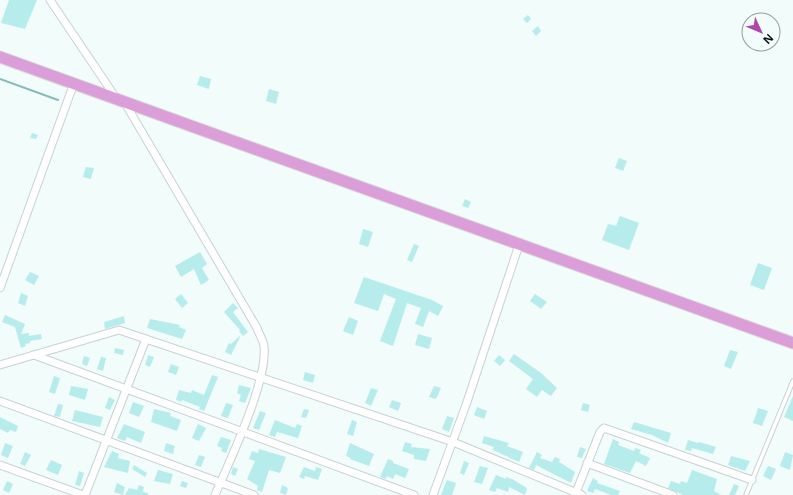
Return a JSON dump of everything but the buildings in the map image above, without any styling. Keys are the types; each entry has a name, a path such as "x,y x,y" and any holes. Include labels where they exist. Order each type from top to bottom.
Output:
{"main road":[{"path":"0,57 74,82 519,245 793,343"}],"street":[{"path":"50,0 120,99 257,328 264,344 264,360 260,378 242,430 215,495"},
{"path":"0,288 74,82"},
{"path":"433,495 453,442 519,245"},
{"path":"0,365 120,330 453,442 577,494 587,463 600,432 604,428 752,480"},
{"path":"0,465 84,495 146,339"},
{"path":"34,355 242,430 414,495"},
{"path":"0,401 254,495"},
{"path":"587,463 673,495"}],"lane":[{"path":"746,495 793,380"}],"waterway":[{"path":"0,79 58,100"}]}
